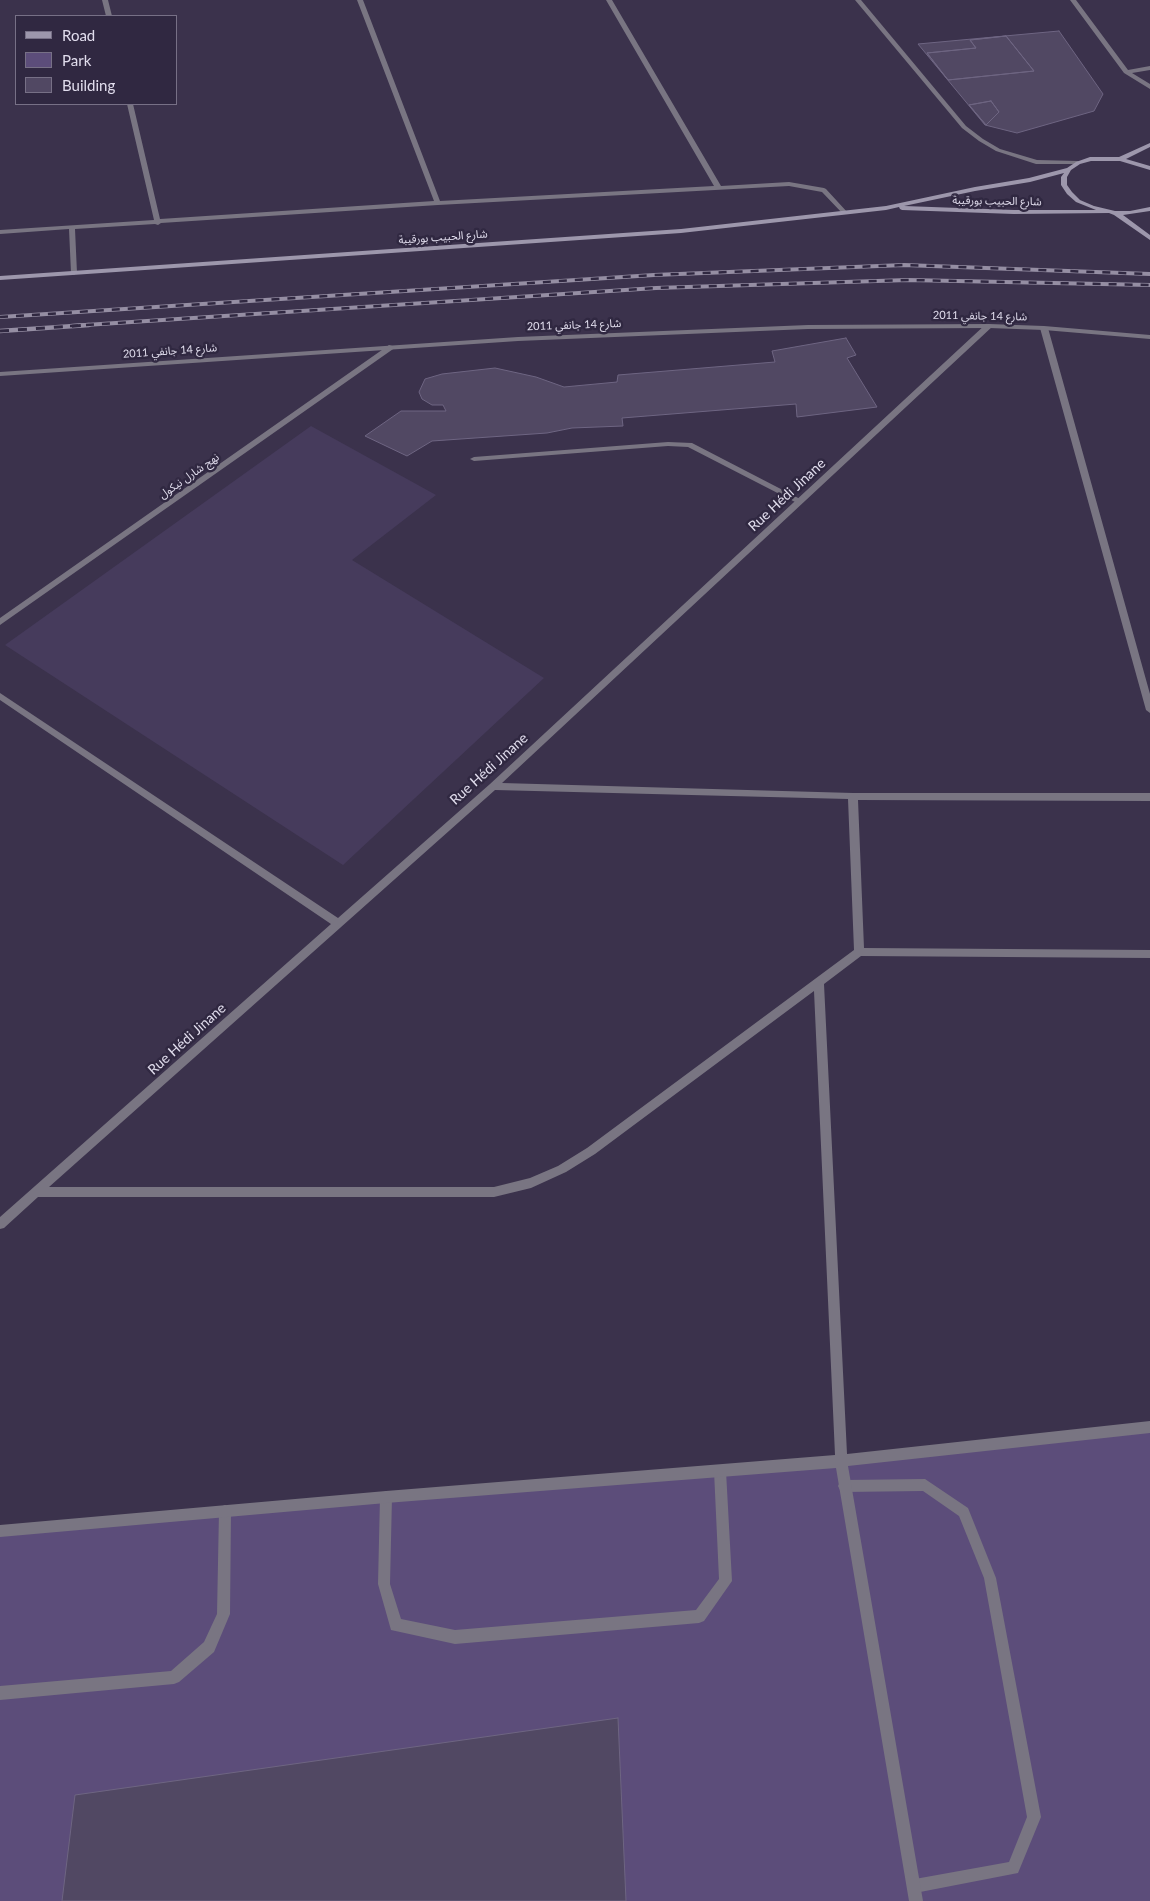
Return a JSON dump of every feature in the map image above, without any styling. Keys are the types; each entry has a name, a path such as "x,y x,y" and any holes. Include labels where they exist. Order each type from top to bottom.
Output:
{"main road":[{"path":"1120,159 1150,145"},
{"path":"1078,163 1105,158 1120,159 1150,168"},
{"name":"شارع الحبيب بورقيبة","path":"0,278 681,231 886,208 1030,180 1069,169 1078,163"},
{"path":"1069,169 1064,176 1064,185 1069,193 1085,204 1115,213 1130,213 1150,209"},
{"name":"شارع الحبيب بورقيبة","path":"886,208 1005,212 1107,212"},
{"path":"1115,213 1150,238"}],"street":[{"path":"105,0 109,15"},
{"path":"360,0 438,203"},
{"path":"609,0 718,187"},
{"path":"858,0 964,127 981,140 998,150 1036,162 1078,163"},
{"path":"1073,0 1126,72 1150,87"},
{"path":"1126,72 1150,68"},
{"path":"130,105 158,223"},
{"path":"0,232 438,203 789,184 824,190 845,213"},
{"path":"72,228 74,273"},
{"name":"شارع 14 جانفي 2011","path":"0,374 518,339 808,327 989,326 1044,328 1150,337"},
{"name":"Rue Hédi Jinane","path":"0,1224 493,786 989,326"},
{"path":"1044,328 1150,710"},
{"name":"نهج شارل نيكول","path":"0,622 392,348"},
{"path":"474,459 668,444 689,445 800,501"},
{"path":"0,696 338,923"},
{"path":"493,786 853,796 1150,796"},
{"path":"853,796 859,952"},
{"path":"35,1192 494,1192 531,1183 562,1169 591,1151 859,952 1150,954"},
{"path":"819,982 841,1462 915,1886 916,1901"},
{"path":"0,1531 386,1497 841,1462 1150,1427"},
{"path":"386,1497 384,1584 396,1625 455,1637 699,1616 726,1581 720,1471"},
{"path":"844,1486 925,1485 964,1512 990,1578 1018,1725 1034,1818 1013,1868 915,1886"},
{"path":"0,1693 174,1677 209,1648 223,1614 225,1511"}],"shaded area":[{"path":"311,426 436,495 352,560 544,678 343,865 5,645"}],"green space":[{"path":"1150,1429 1150,1901 0,1901 0,1528"}],"building":[{"path":"1059,31 1103,94 1094,111 1017,133 985,125 918,44","holes":["1006,36 1034,71 948,80 927,53 976,48 970,40","991,101 999,112 986,125 969,105"]},
{"path":"1006,36 1034,71 948,80 927,53 976,48 970,40"},
{"path":"991,101 999,112 986,125 969,105"},
{"path":"846,338 856,355 847,358 877,407 797,417 796,404 622,418 623,426 572,428 547,433 432,441 407,456 365,436 401,411 446,411 443,405 432,405 422,399 419,392 425,379 442,374 495,368 536,377 564,387 617,382 618,375 775,362 772,351"},
{"path":"618,1718 626,1901 62,1901 75,1795"}],"railway":[{"path":"0,317 654,275 904,265 1150,274"},
{"path":"70,326 656,288 908,280 1150,285"},
{"path":"0,331 89,325"}]}
